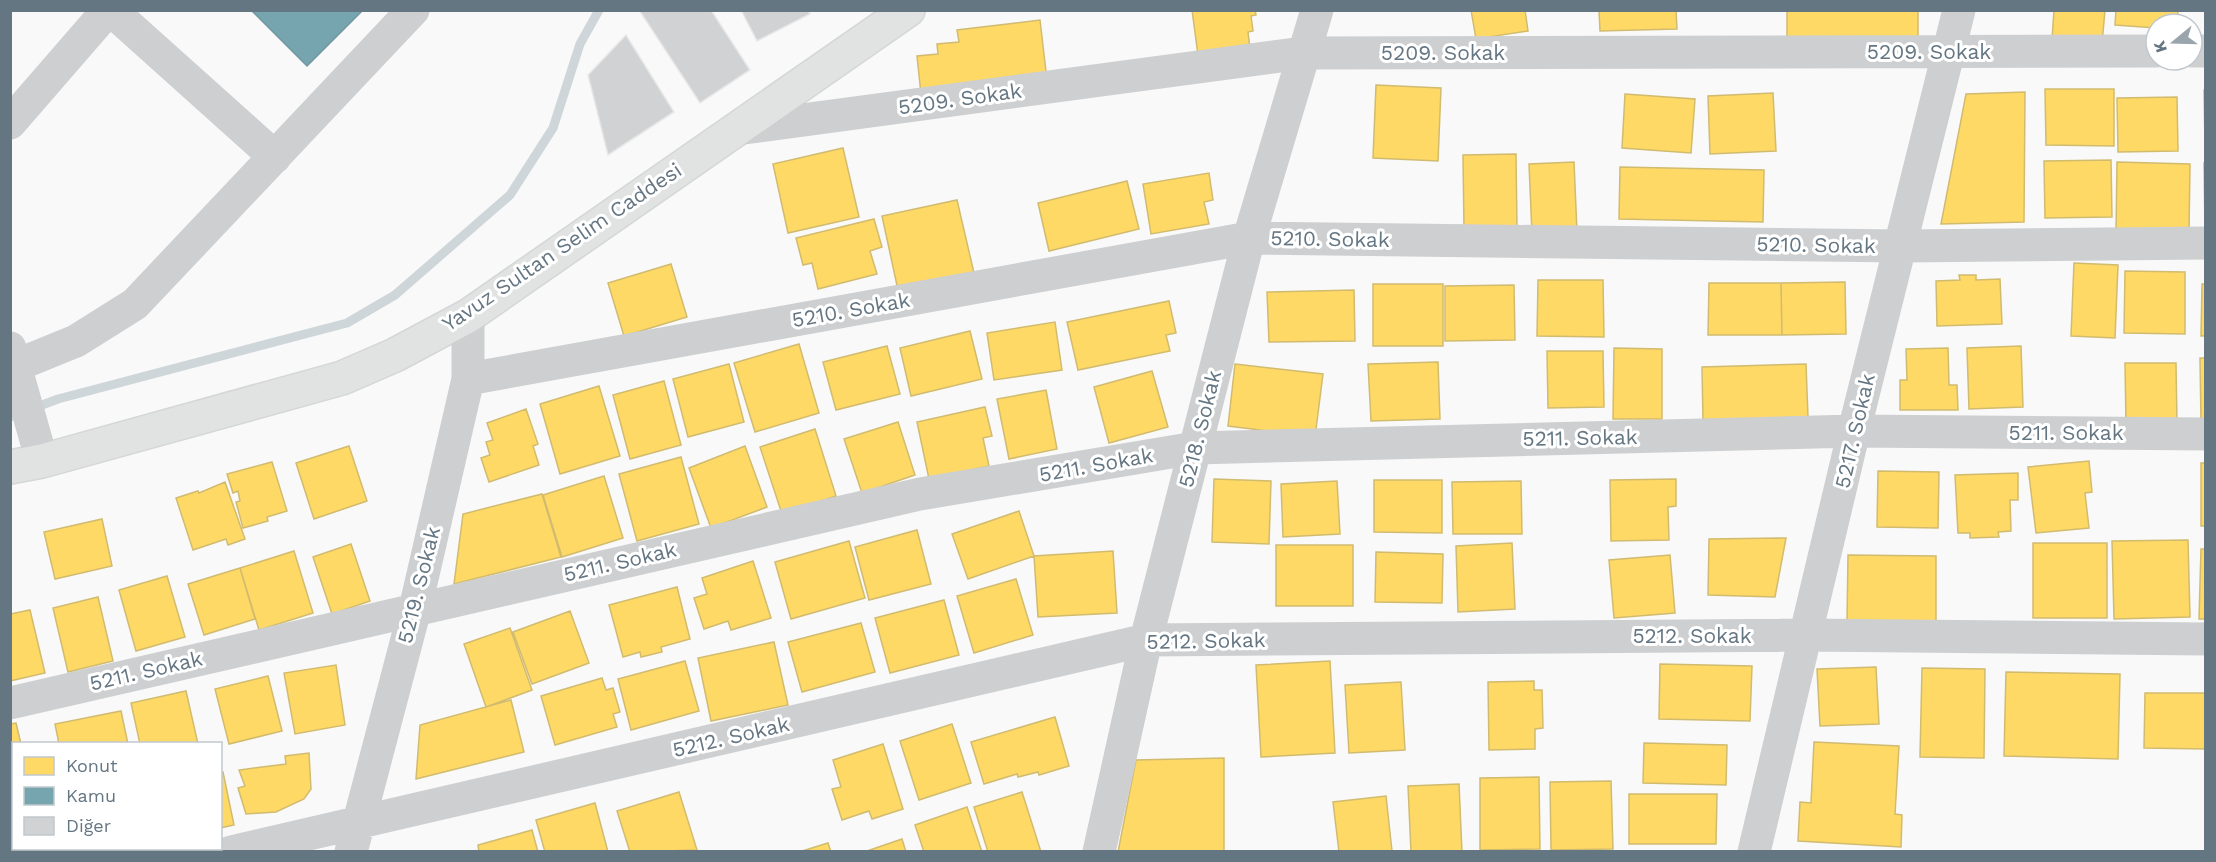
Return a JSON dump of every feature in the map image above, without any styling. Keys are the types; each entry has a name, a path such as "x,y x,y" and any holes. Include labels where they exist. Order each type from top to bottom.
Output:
{"street":[{"path":"10,123 110,10 275,157"},
{"path":"29,453 17,367 76,341 135,304 413,10"},
{"name":"Yavuz Sultan Selim Caddesi","path":"29,453 342,378 395,354 468,316 908,10"},
{"name":"5218. Sokak","path":"1100,852 1146,640 1249,238 1317,10"},
{"name":"5217. Sokak","path":"1754,852 1854,431 1959,10"},
{"name":"5209. Sokak","path":"736,129 1303,53 2144,51"},
{"name":"5210. Sokak","path":"468,379 1249,238 1900,246 2205,243"},
{"name":"5219. Sokak","path":"355,838 415,609 468,379 468,316"},
{"name":"5211. Sokak","path":"10,703 920,494 1195,448 1854,431 2205,434"},
{"name":"5212. Sokak","path":"231,852 355,838 1146,640 1807,635 2205,639"}],"building: Konut":[{"path":"1192,10 1255,10 1256,15 1251,16 1253,31 1248,32 1250,49 1198,55"},
{"path":"1471,10 1525,10 1528,31 1476,39"},
{"path":"1599,10 1676,10 1677,29 1600,31"},
{"path":"1787,10 1918,10 1918,39 1787,39"},
{"path":"2054,10 2105,10 2102,44 2052,40"},
{"path":"2116,10 2178,10 2178,12 2144,12 2144,27 2115,25"},
{"path":"1040,20 1047,80 921,94 917,56 938,54 937,44 959,42 957,30"},
{"path":"1376,85 1441,88 1438,161 1373,158"},
{"path":"2045,89 2114,89 2114,146 2046,145"},
{"path":"2204,90 2206,90 2206,145 2205,145"},
{"path":"2025,92 2024,222 1941,224 1966,94"},
{"path":"1773,93 1776,151 1710,154 1708,96"},
{"path":"1625,94 1695,99 1691,153 1622,148"},
{"path":"2177,97 2178,151 2118,152 2117,98"},
{"path":"843,148 859,217 788,233 773,164"},
{"path":"1516,154 1517,229 1464,229 1463,155"},
{"path":"2111,160 2112,217 2045,218 2044,161"},
{"path":"1574,162 1577,232 1532,234 1529,164"},
{"path":"2117,162 2190,164 2189,234 2116,232"},
{"path":"2204,163 2206,163 2206,230 2205,230"},
{"path":"1620,167 1764,170 1763,222 1619,219"},
{"path":"1209,173 1213,200 1204,202 1209,224 1151,234 1143,184"},
{"path":"1127,181 1139,229 1049,251 1038,203"},
{"path":"957,200 974,273 898,290 882,216"},
{"path":"874,219 882,247 870,251 877,274 818,289 812,263 803,265 796,238"},
{"path":"2074,263 2118,265 2115,338 2071,336"},
{"path":"671,264 687,317 624,336 608,283"},
{"path":"2125,271 2185,272 2185,334 2124,333"},
{"path":"1959,275 1976,275 1976,280 2000,279 2002,324 1937,326 1936,281 1960,280"},
{"path":"1538,280 1603,280 1604,337 1537,336"},
{"path":"1845,282 1846,334 1782,335 1781,283"},
{"path":"1709,283 1781,283 1782,335 1708,335"},
{"path":"1373,284 1443,284 1443,346 1373,346"},
{"path":"2202,284 2206,284 2206,336 2201,336"},
{"path":"1514,285 1515,340 1445,341 1445,286"},
{"path":"1354,290 1355,341 1269,342 1267,292"},
{"path":"1169,301 1176,333 1166,335 1170,351 1078,370 1067,322"},
{"path":"1055,322 1062,370 994,380 987,333"},
{"path":"970,331 982,379 911,396 900,348"},
{"path":"799,344 819,413 755,432 734,363"},
{"path":"887,346 900,394 836,410 823,362"},
{"path":"2021,346 2023,407 1969,409 1967,348"},
{"path":"1614,348 1662,349 1662,419 1613,419"},
{"path":"1948,348 1949,385 1957,385 1958,410 1900,410 1900,380 1907,380 1906,349"},
{"path":"1547,351 1603,351 1604,407 1548,408"},
{"path":"2200,358 2206,358 2206,421 2201,421"},
{"path":"1438,362 1440,419 1371,421 1368,364"},
{"path":"2125,363 2176,363 2177,424 2126,424"},
{"path":"729,364 744,422 688,437 673,379"},
{"path":"1235,364 1323,374 1315,437 1228,426"},
{"path":"1806,364 1808,417 1703,420 1702,367"},
{"path":"1152,371 1168,427 1109,443 1094,387"},
{"path":"664,381 681,445 630,459 613,395"},
{"path":"599,386 620,456 560,474 540,404"},
{"path":"1046,390 1057,449 1009,459 997,399"},
{"path":"985,407 992,436 983,438 989,466 929,479 917,422"},
{"path":"526,409 538,444 533,446 539,465 489,482 481,458 490,455 486,442 493,440 487,423"},
{"path":"898,422 915,475 862,493 844,439"},
{"path":"815,429 836,496 782,514 760,447"},
{"path":"349,446 367,501 314,519 296,463"},
{"path":"745,446 767,507 711,528 689,468"},
{"path":"681,457 699,524 637,541 619,474"},
{"path":"2089,461 2092,492 2085,493 2089,528 2036,533 2028,467"},
{"path":"272,462 287,511 267,517 268,521 243,528 236,502 240,501 238,491 233,493 227,474"},
{"path":"2201,463 2206,463 2206,526 2201,526"},
{"path":"1878,471 1939,472 1938,528 1877,527"},
{"path":"2018,473 2018,500 2010,500 2011,531 1998,532 1999,537 1970,538 1970,533 1958,533 1955,475"},
{"path":"604,476 623,538 562,557 543,495"},
{"path":"1214,479 1271,481 1269,544 1212,542"},
{"path":"1676,479 1676,506 1668,507 1669,540 1611,541 1610,480"},
{"path":"1374,480 1442,480 1442,533 1374,532"},
{"path":"1337,481 1340,534 1283,537 1281,484"},
{"path":"1521,481 1522,534 1453,534 1452,482"},
{"path":"225,482 245,539 228,545 226,539 193,550 176,498 198,491 199,493"},
{"path":"542,494 561,557 454,584 463,514"},
{"path":"1019,511 1034,556 968,579 952,534"},
{"path":"102,519 112,566 55,579 44,532"},
{"path":"917,530 931,584 869,600 855,547"},
{"path":"1786,538 1775,597 1708,595 1709,539"},
{"path":"2188,540 2190,617 2114,619 2112,541"},
{"path":"849,541 865,598 791,619 775,562"},
{"path":"1512,543 1515,609 1458,612 1456,546"},
{"path":"2033,543 2107,543 2107,618 2033,618"},
{"path":"351,544 370,601 332,614 313,557"},
{"path":"1276,545 1353,545 1353,606 1276,606"},
{"path":"2201,549 2206,549 2206,619 2199,619"},
{"path":"294,551 313,613 259,630 240,568"},
{"path":"1113,551 1117,613 1038,617 1034,556"},
{"path":"1376,552 1443,554 1442,603 1375,602"},
{"path":"1670,555 1675,613 1614,618 1609,560"},
{"path":"1848,555 1936,556 1936,623 1847,622"},
{"path":"753,561 771,618 731,630 728,621 704,629 694,598 707,594 702,578"},
{"path":"240,568 255,619 204,635 188,584"},
{"path":"167,576 185,637 136,651 119,590"},
{"path":"1016,579 1033,635 974,653 957,596"},
{"path":"677,587 690,639 661,647 662,652 641,657 640,652 623,657 609,605"},
{"path":"98,597 113,661 68,672 53,608"},
{"path":"944,600 959,655 890,673 875,618"},
{"path":"30,610 45,673 10,681 10,614"},
{"path":"570,611 589,663 532,684 513,632"},
{"path":"861,623 875,672 802,692 788,642"},
{"path":"510,628 532,690 486,707 464,644"},
{"path":"774,642 788,705 711,721 698,658"},
{"path":"685,661 699,711 631,730 618,679"},
{"path":"1330,661 1335,753 1261,757 1256,665"},
{"path":"1660,664 1752,666 1750,721 1659,719"},
{"path":"336,665 345,725 295,734 284,673"},
{"path":"1876,667 1879,724 1820,726 1817,669"},
{"path":"1922,668 1985,669 1984,758 1920,757"},
{"path":"2006,672 2120,674 2118,759 2004,756"},
{"path":"268,676 282,731 229,744 215,689"},
{"path":"602,678 606,690 613,688 620,712 613,714 617,727 555,745 541,696"},
{"path":"1534,681 1534,690 1542,690 1543,728 1535,729 1535,749 1489,750 1488,682"},
{"path":"1401,682 1405,750 1349,753 1345,685"},
{"path":"186,691 198,742 140,742 131,703"},
{"path":"2145,693 2206,693 2206,749 2144,748"},
{"path":"511,700 524,752 416,779 420,725"},
{"path":"121,711 128,742 59,742 55,724"},
{"path":"1055,717 1069,766 1039,775 1038,772 1018,777 1017,774 984,784 971,742"},
{"path":"16,723 21,742 12,742 12,785 10,785 10,724"},
{"path":"952,724 971,783 919,800 900,741"},
{"path":"1814,742 1899,746 1895,814 1902,815 1901,847 1798,841 1800,802 1811,803"},
{"path":"1644,743 1727,745 1726,785 1643,783"},
{"path":"883,744 903,809 872,819 869,811 842,820 832,789 841,787 833,760"},
{"path":"309,753 311,789 304,799 276,812 246,814 238,788 245,786 239,770 286,764 285,756"},
{"path":"1224,758 1224,852 1118,852 1136,760"},
{"path":"222,772 234,825 222,828"},
{"path":"1539,777 1540,849 1480,850 1480,778"},
{"path":"1611,781 1613,849 1551,850 1550,782"},
{"path":"1459,784 1462,852 1411,852 1408,786"},
{"path":"679,792 697,850 630,852 617,811"},
{"path":"1022,792 1041,852 988,852 974,807"},
{"path":"1629,794 1717,794 1716,844 1629,844"},
{"path":"1386,796 1392,851 1339,852 1333,802"},
{"path":"595,803 608,852 545,852 536,820"},
{"path":"12,804 12,850 49,850 49,852 10,852 10,805"},
{"path":"967,807 982,852 924,852 915,825"},
{"path":"532,830 538,852 479,852 478,845"},
{"path":"902,839 906,852 864,852"},
{"path":"828,843 831,852 799,852"}],"building: Kamu":[{"path":"251,10 363,10 307,66"}],"building: Diğer":[{"path":"639,10 711,10 750,70 700,103"},
{"path":"741,10 808,10 810,14 757,41"},
{"path":"626,35 674,112 608,155 588,75"}],"waterway":[{"path":"10,417 58,399 347,323 395,295 510,195 553,128 580,44 599,10"}]}
